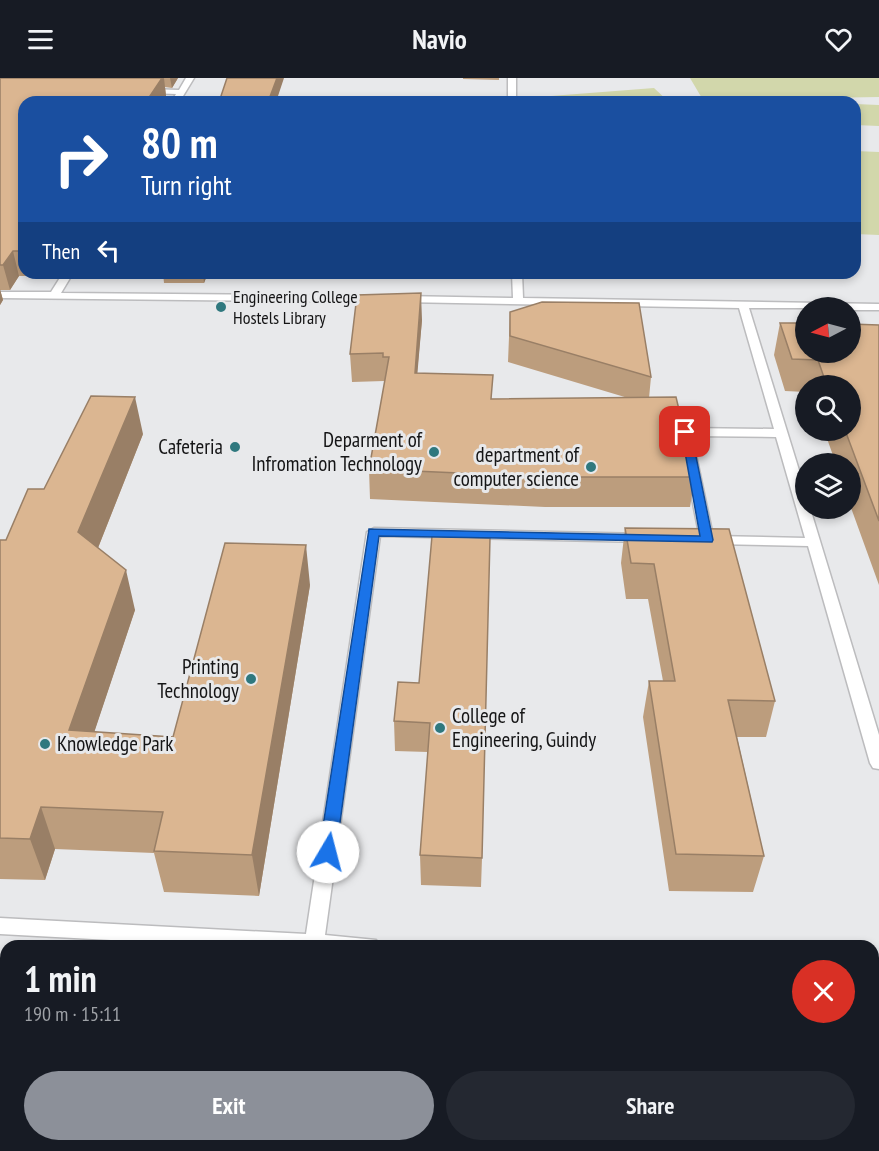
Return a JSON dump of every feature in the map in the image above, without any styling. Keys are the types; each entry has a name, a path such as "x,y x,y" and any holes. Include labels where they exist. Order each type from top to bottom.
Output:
{"lane":[{"path":"179,96 190,78"},
{"path":"512,78 512,96"},
{"path":"136,91 182,92"},
{"path":"54,296 64,279"},
{"path":"517,279 518,300"},
{"path":"0,295 518,300 879,308"},
{"path":"743,304 879,763"},
{"path":"782,433 685,432 701,539 814,542"},
{"path":"315,940 374,532 659,538"},
{"path":"0,926 207,940"}],"green space":[{"path":"690,78 879,78 879,97 701,96"},
{"path":"654,88 663,96 551,96"},
{"path":"861,104 879,105 879,126 861,125"},
{"path":"861,151 879,152 879,235 861,234"}],"building":[{"path":"0,78 162,78 150,96 18,96 18,251 13,251 3,265 0,265"},
{"path":"227,78 277,78 270,96 221,96"},
{"path":"421,293 415,373 493,375 491,399 676,397 695,477 547,477 369,469 389,357 383,357 383,353 350,354 357,295"},
{"path":"542,302 639,303 651,377 510,336 510,312"},
{"path":"780,323 795,323 795,359 792,359"},
{"path":"861,324 879,325 879,521 861,473 861,453 854,453 849,441 861,441 861,375 823,375 819,363 861,363"},
{"path":"91,396 135,397 78,532 126,570 69,730 173,737 225,543 306,545 252,855 154,851 163,812 41,807 30,839 0,838 0,540 6,540 28,489 44,489"},
{"path":"625,528 729,529 775,701 728,700 764,856 676,854 649,681 675,681 654,564 631,563"},
{"path":"432,536 490,538 482,858 420,855 430,723 394,721 398,682 419,683"}],"place":[{"name":"Engineering College Hostels Library","path":"221,307"},
{"name":"Cafeteria","path":"235,447"},
{"name":"Deparment of Infromation Technology","path":"434,452"},
{"name":"department of computer science","path":"591,467"},
{"name":"Printing Technology","path":"251,679"},
{"name":"College of Engineering, Guindy","path":"440,728"},
{"name":"Knowledge Park","path":"45,744"}],"route":[{"path":"328,852 374,532 707,540 685,432"}]}
